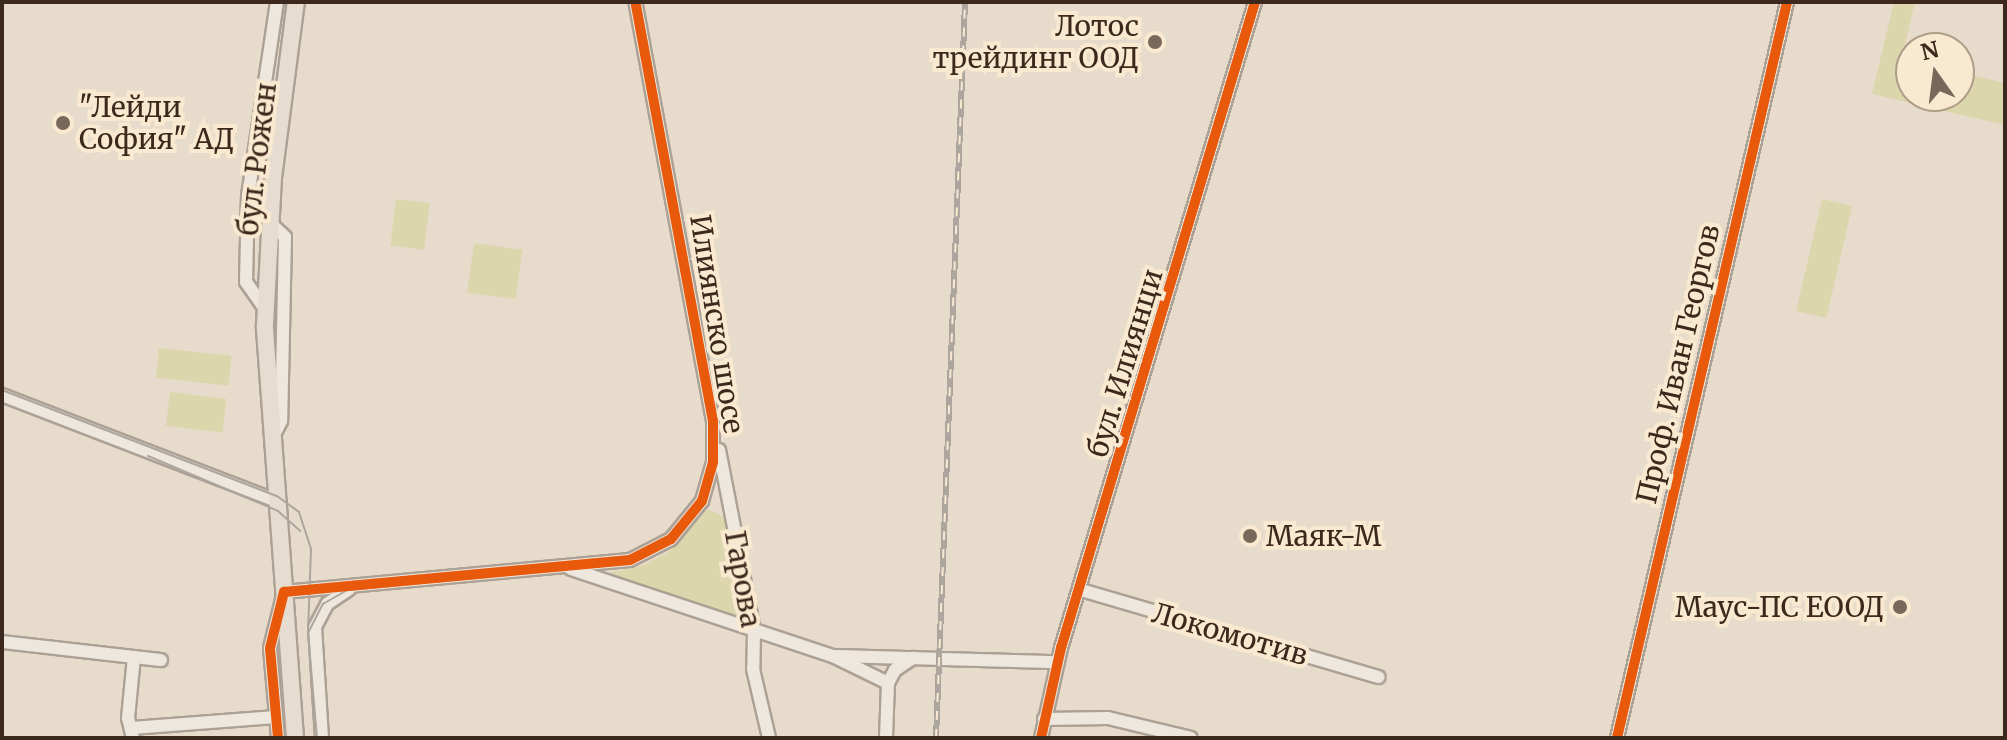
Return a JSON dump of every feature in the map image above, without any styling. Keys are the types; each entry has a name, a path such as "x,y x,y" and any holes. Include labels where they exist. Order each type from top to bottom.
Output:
{"main road":[{"name":"бул. Рожен","path":"295,738 265,309 269,222 296,2"}],"street":[{"name":"бул. Рожен","path":"265,309 246,282 248,196 277,2"},
{"name":"Илиянско шосе","path":"284,592 640,557 679,531 696,511 710,477 713,421 635,2"},
{"name":"бул. Илиянци","path":"1041,738 1058,662 1255,2"},
{"name":"Проф. Иван Георгов","path":"1617,738 1787,2"},
{"name":"бул. Рожен","path":"269,222 285,237 281,421 273,438"},
{"path":"2,395 277,501"},
{"name":"Гарова","path":"713,421 754,630 753,669 769,738"},
{"path":"564,566 833,656 889,688"},
{"path":"322,738 317,618 338,596 364,585"},
{"name":"Локомотив","path":"1081,590 1379,677"},
{"name":"бул. Рожен","path":"278,738 270,648 284,592"},
{"path":"2,642 161,660"},
{"path":"833,656 1058,662"},
{"path":"134,657 128,718 132,733 276,717"},
{"path":"886,738 889,688 895,670 914,657"},
{"path":"1044,719 1108,718 1191,738"}],"shaded area":[{"path":"1894,2 1915,2 1908,32 1895,32 1895,99 1872,94"},
{"path":"1975,76 2005,83 2005,125 1949,112 1975,112"},
{"path":"396,199 430,203 424,250 390,246"},
{"path":"1822,199 1852,206 1826,318 1796,311"},
{"path":"474,243 523,250 516,299 467,293"},
{"path":"159,348 232,356 228,385 156,378"},
{"path":"170,392 227,399 222,433 166,426"},
{"path":"708,509 727,519 744,601 736,614 725,615 612,577 612,572 642,566 670,551"}],"tram line":[{"path":"308,633 323,604 347,590 631,563 672,541 704,503 716,463 716,420 639,2"},
{"path":"2,390 277,496 299,512 311,550 308,633 317,738"},
{"path":"148,456 278,511 300,531"}],"railway":[{"path":"936,738 965,2"}],"cycle path":[{"path":"278,738 270,648 284,592 630,560 671,539 702,501 713,462 713,421 635,2"},
{"path":"1041,738 1061,648 1255,2"},
{"path":"1617,738 1787,2"}],"place":[{"name":"Лотос трейдинг ООД","path":"1155,42"},
{"name":"\"Лейди София\" АД","path":"63,123"},
{"name":"Маяк-М","path":"1250,536"},
{"name":"Маус-ПС ЕООД","path":"1900,607"}]}
